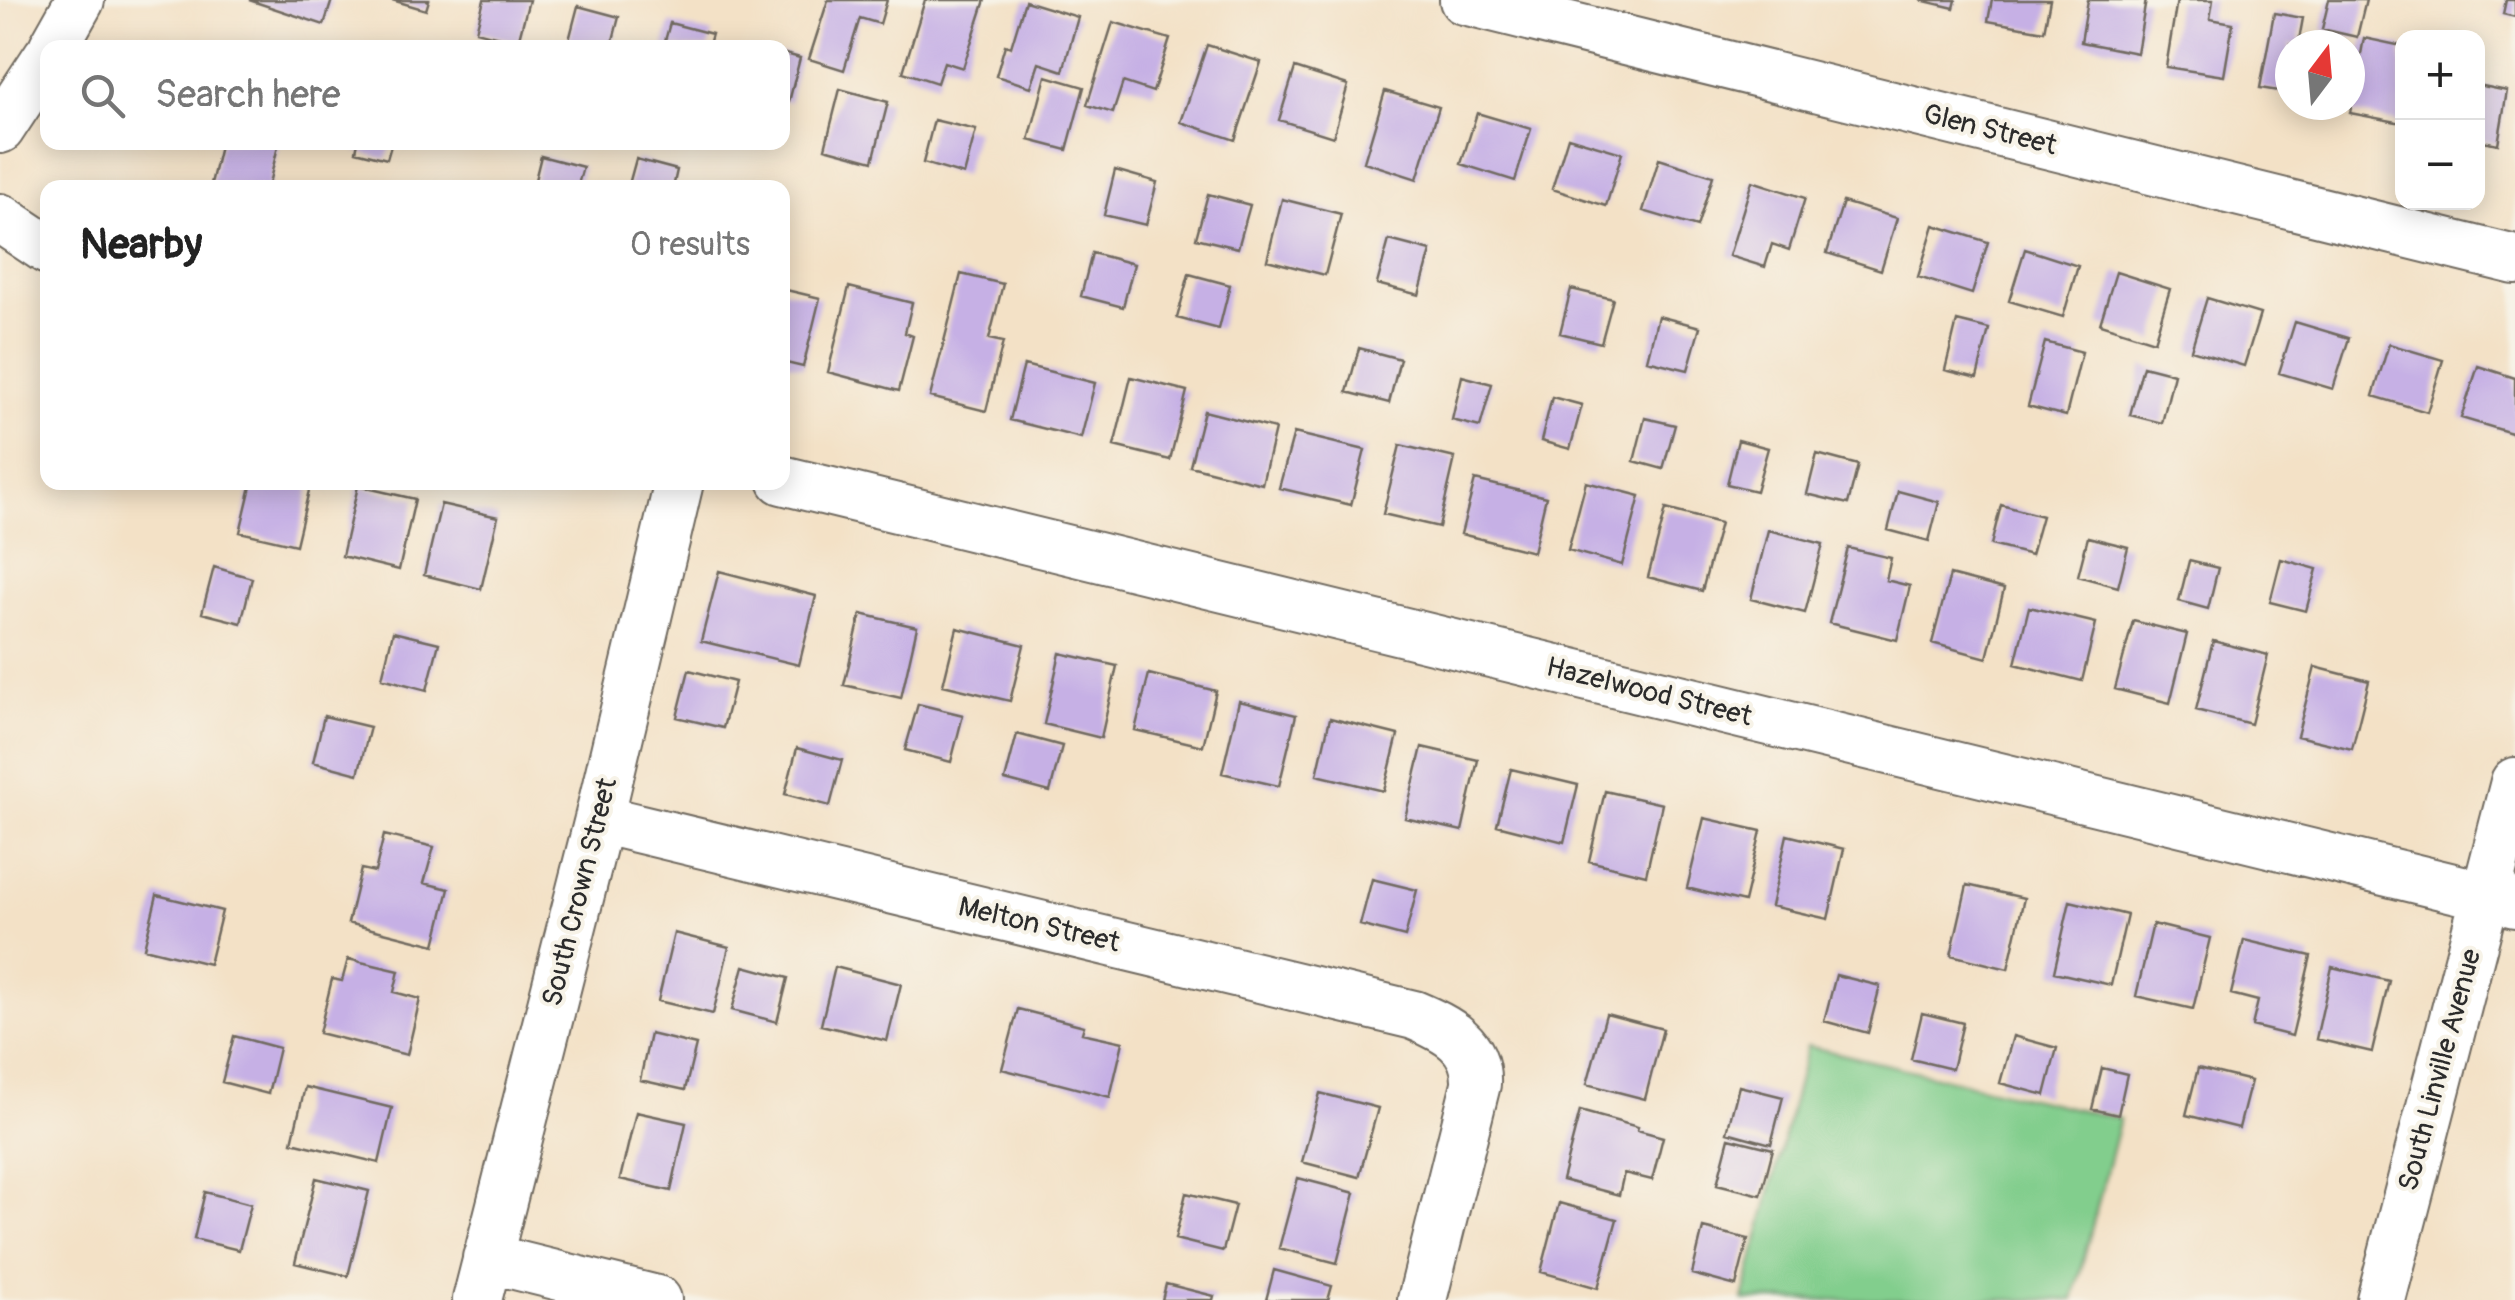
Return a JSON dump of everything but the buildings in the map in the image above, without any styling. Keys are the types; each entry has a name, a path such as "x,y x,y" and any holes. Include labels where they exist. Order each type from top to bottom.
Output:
{"street":[{"path":"58,40 80,0"},
{"name":"Glen Street","path":"1464,0 2515,260"},
{"path":"0,129 40,68"},
{"path":"0,218 40,245"},
{"name":"Hazelwood Street","path":"790,482 2500,900"},
{"name":"South Crown Street","path":"482,1279 678,490"},
{"name":"South Linville Avenue","path":"2380,1300 2500,900 2515,782"},
{"name":"Melton Street","path":"599,819 1414,1015 1442,1027 1462,1040 1469,1051 1477,1070 1476,1084 1422,1300"},
{"path":"482,1279 658,1300"}],"green space":[{"path":"1807,1046 2120,1119 2073,1300 1743,1300"}]}
